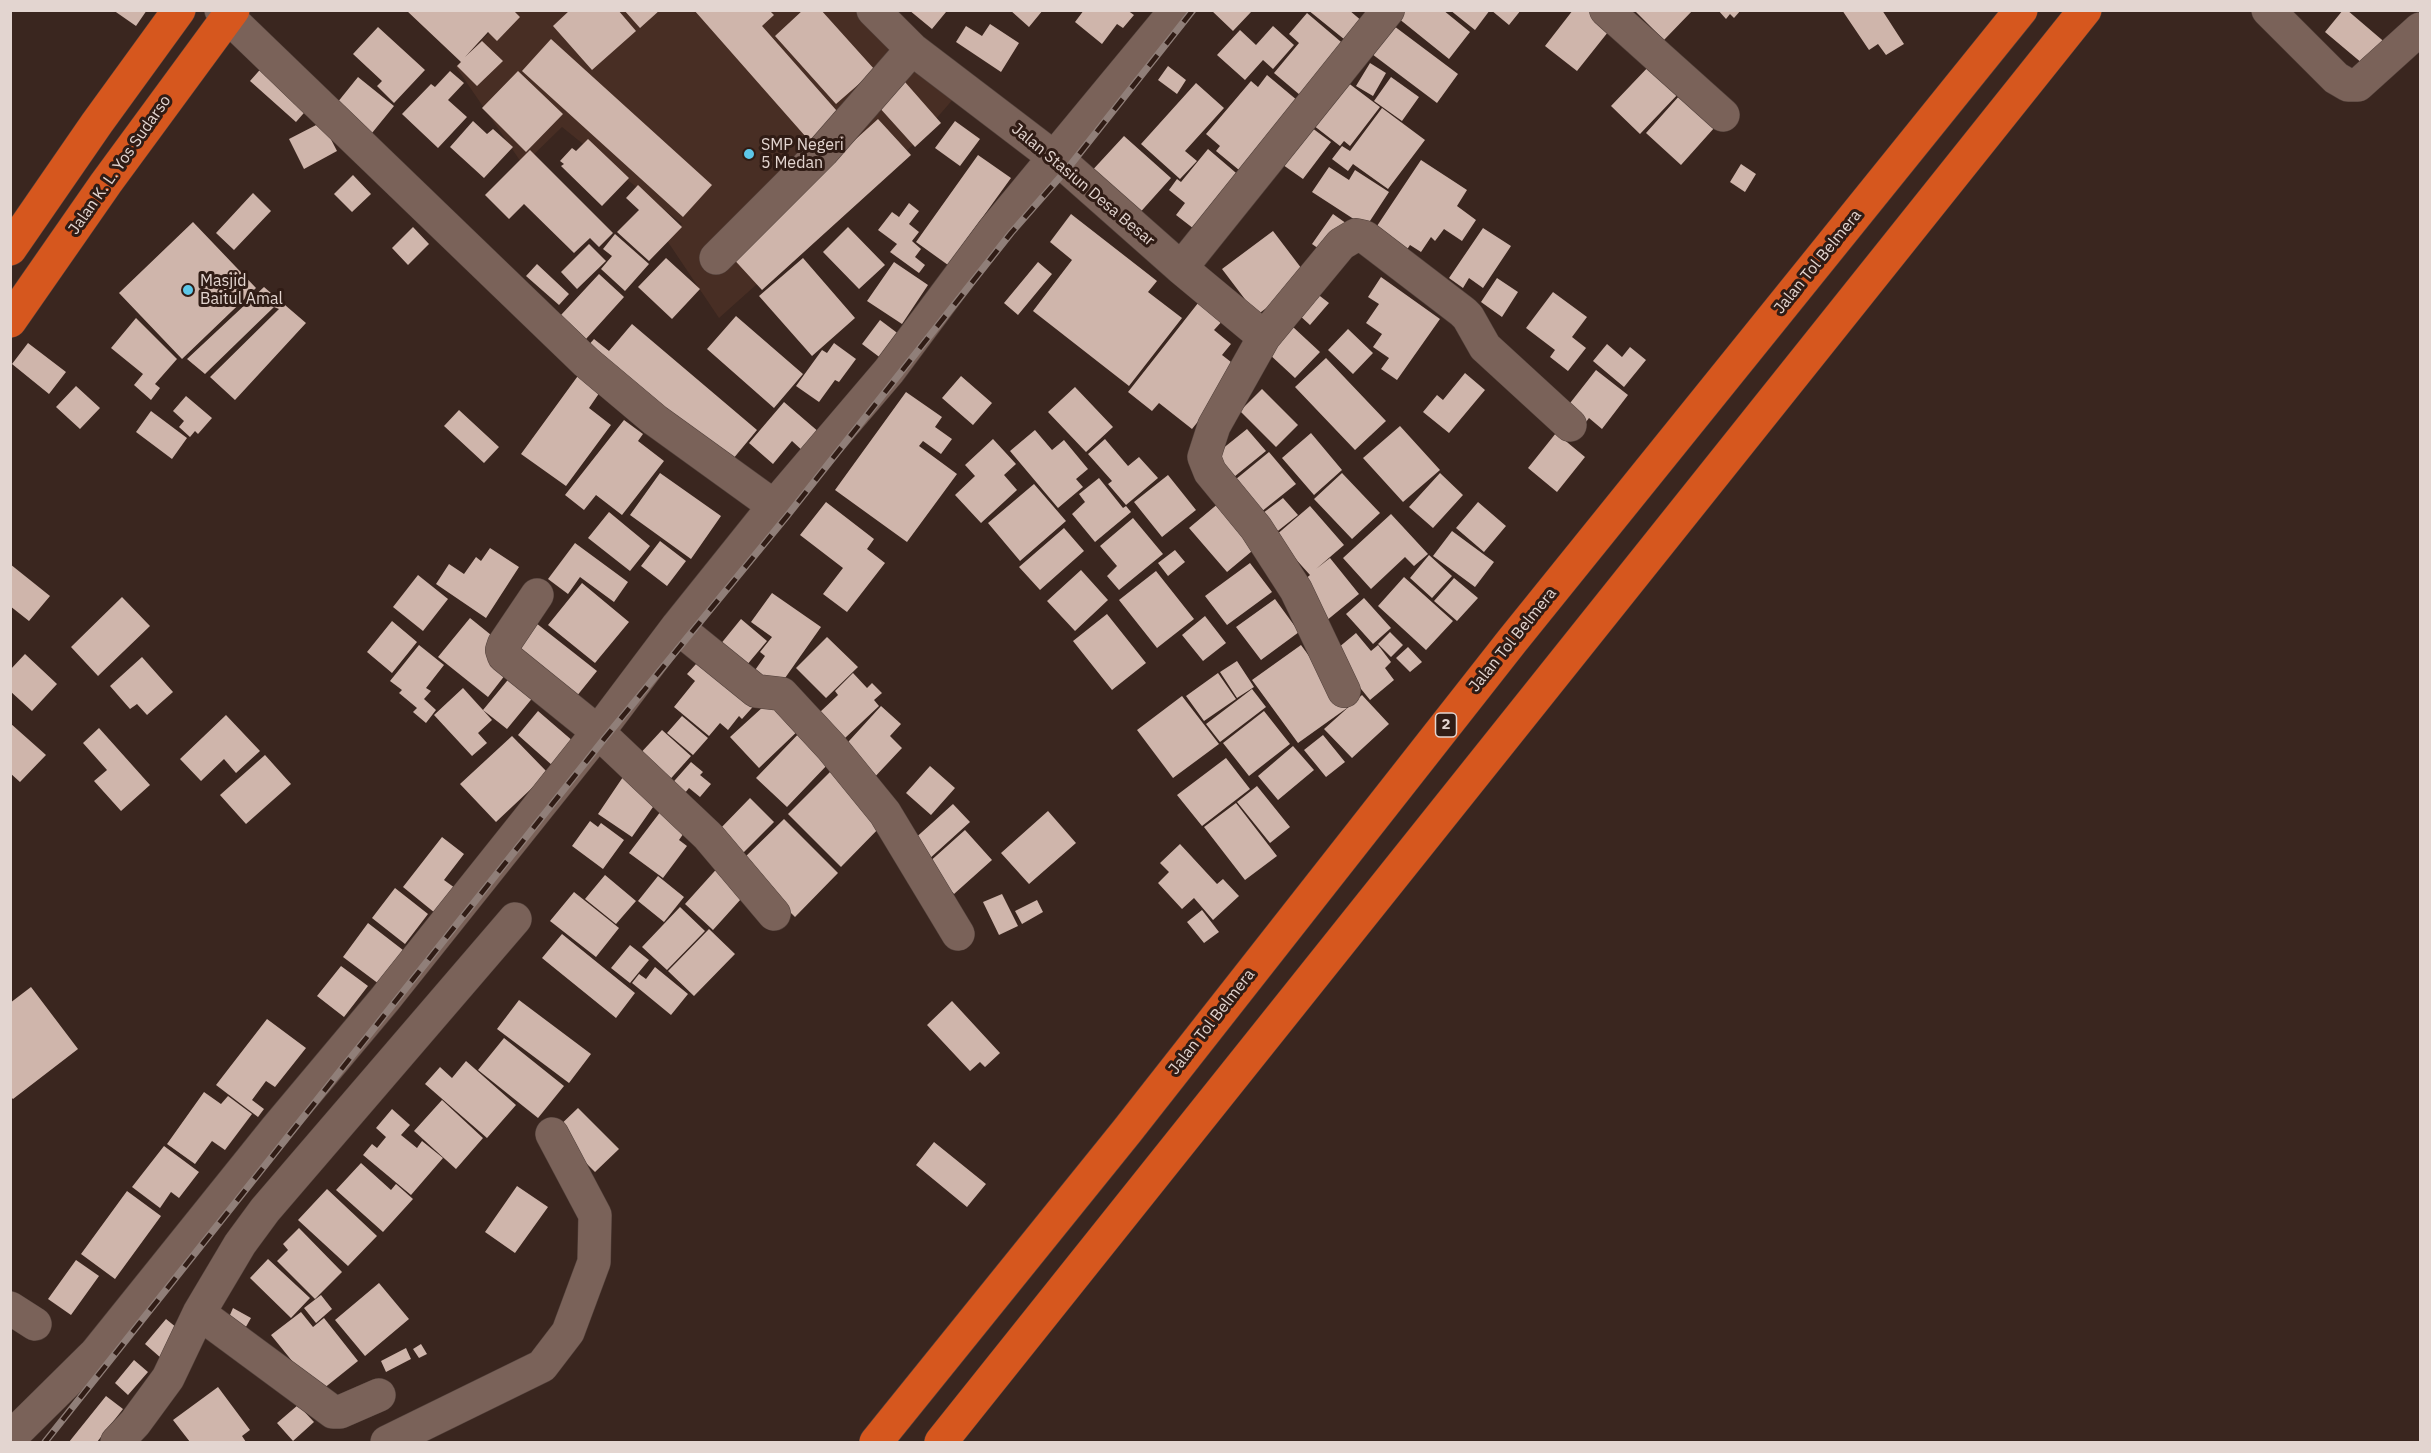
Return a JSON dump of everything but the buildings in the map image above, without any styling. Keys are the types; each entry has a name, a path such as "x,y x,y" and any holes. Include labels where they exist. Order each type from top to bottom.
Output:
{"highway":[{"path":"10,249 179,10"},
{"name":"Jalan Tol Belmera","path":"876,1443 1127,1131 1512,641 2021,10"},
{"path":"941,1443 2085,10"},
{"name":"Jalan K. L. Yos Sudarso","path":"10,321 228,12"}],"street":[{"name":"Jalan Stasiun Desa Besar","path":"873,10 912,49 1055,158 1264,337"},
{"path":"10,1434 16,1432 96,1353 276,1128 385,999 598,732 677,627 774,506 889,370 994,230 1176,10"},
{"path":"1182,268 1388,10"},
{"path":"1606,10 1723,115"},
{"path":"2268,10 2336,78 2348,85 2358,86 2421,29"},
{"path":"228,12 586,362 655,420 774,506"},
{"path":"716,258 823,151 912,49"},
{"path":"1344,691 1296,590 1256,528 1210,472 1204,457 1214,426 1264,337 1341,244 1356,235 1365,237 1468,317 1485,347 1570,425"},
{"path":"537,595 504,644 502,650 504,656 598,732 708,836 774,914"},
{"path":"677,627 756,691 782,694 832,747 885,813 958,934"},
{"path":"134,1436 168,1378 199,1313 240,1244 265,1210 515,919"},
{"path":"387,1443 542,1366 568,1332 594,1262 595,1215 552,1134"},
{"path":"199,1313 333,1412 340,1412 379,1395"}],"shaded area":[{"name":"SMP Negeri 5 Medan","path":"510,11 876,11 955,97 914,144 719,318 666,239 682,224 562,127 523,165 456,67"}],"railway":[{"path":"45,1442 604,739 787,516 1011,233 1068,168 1193,10"}],"place":[{"name":"SMP Negeri 5 Medan","path":"749,154"},
{"name":"Masjid Baitul Amal","path":"188,290"}]}
